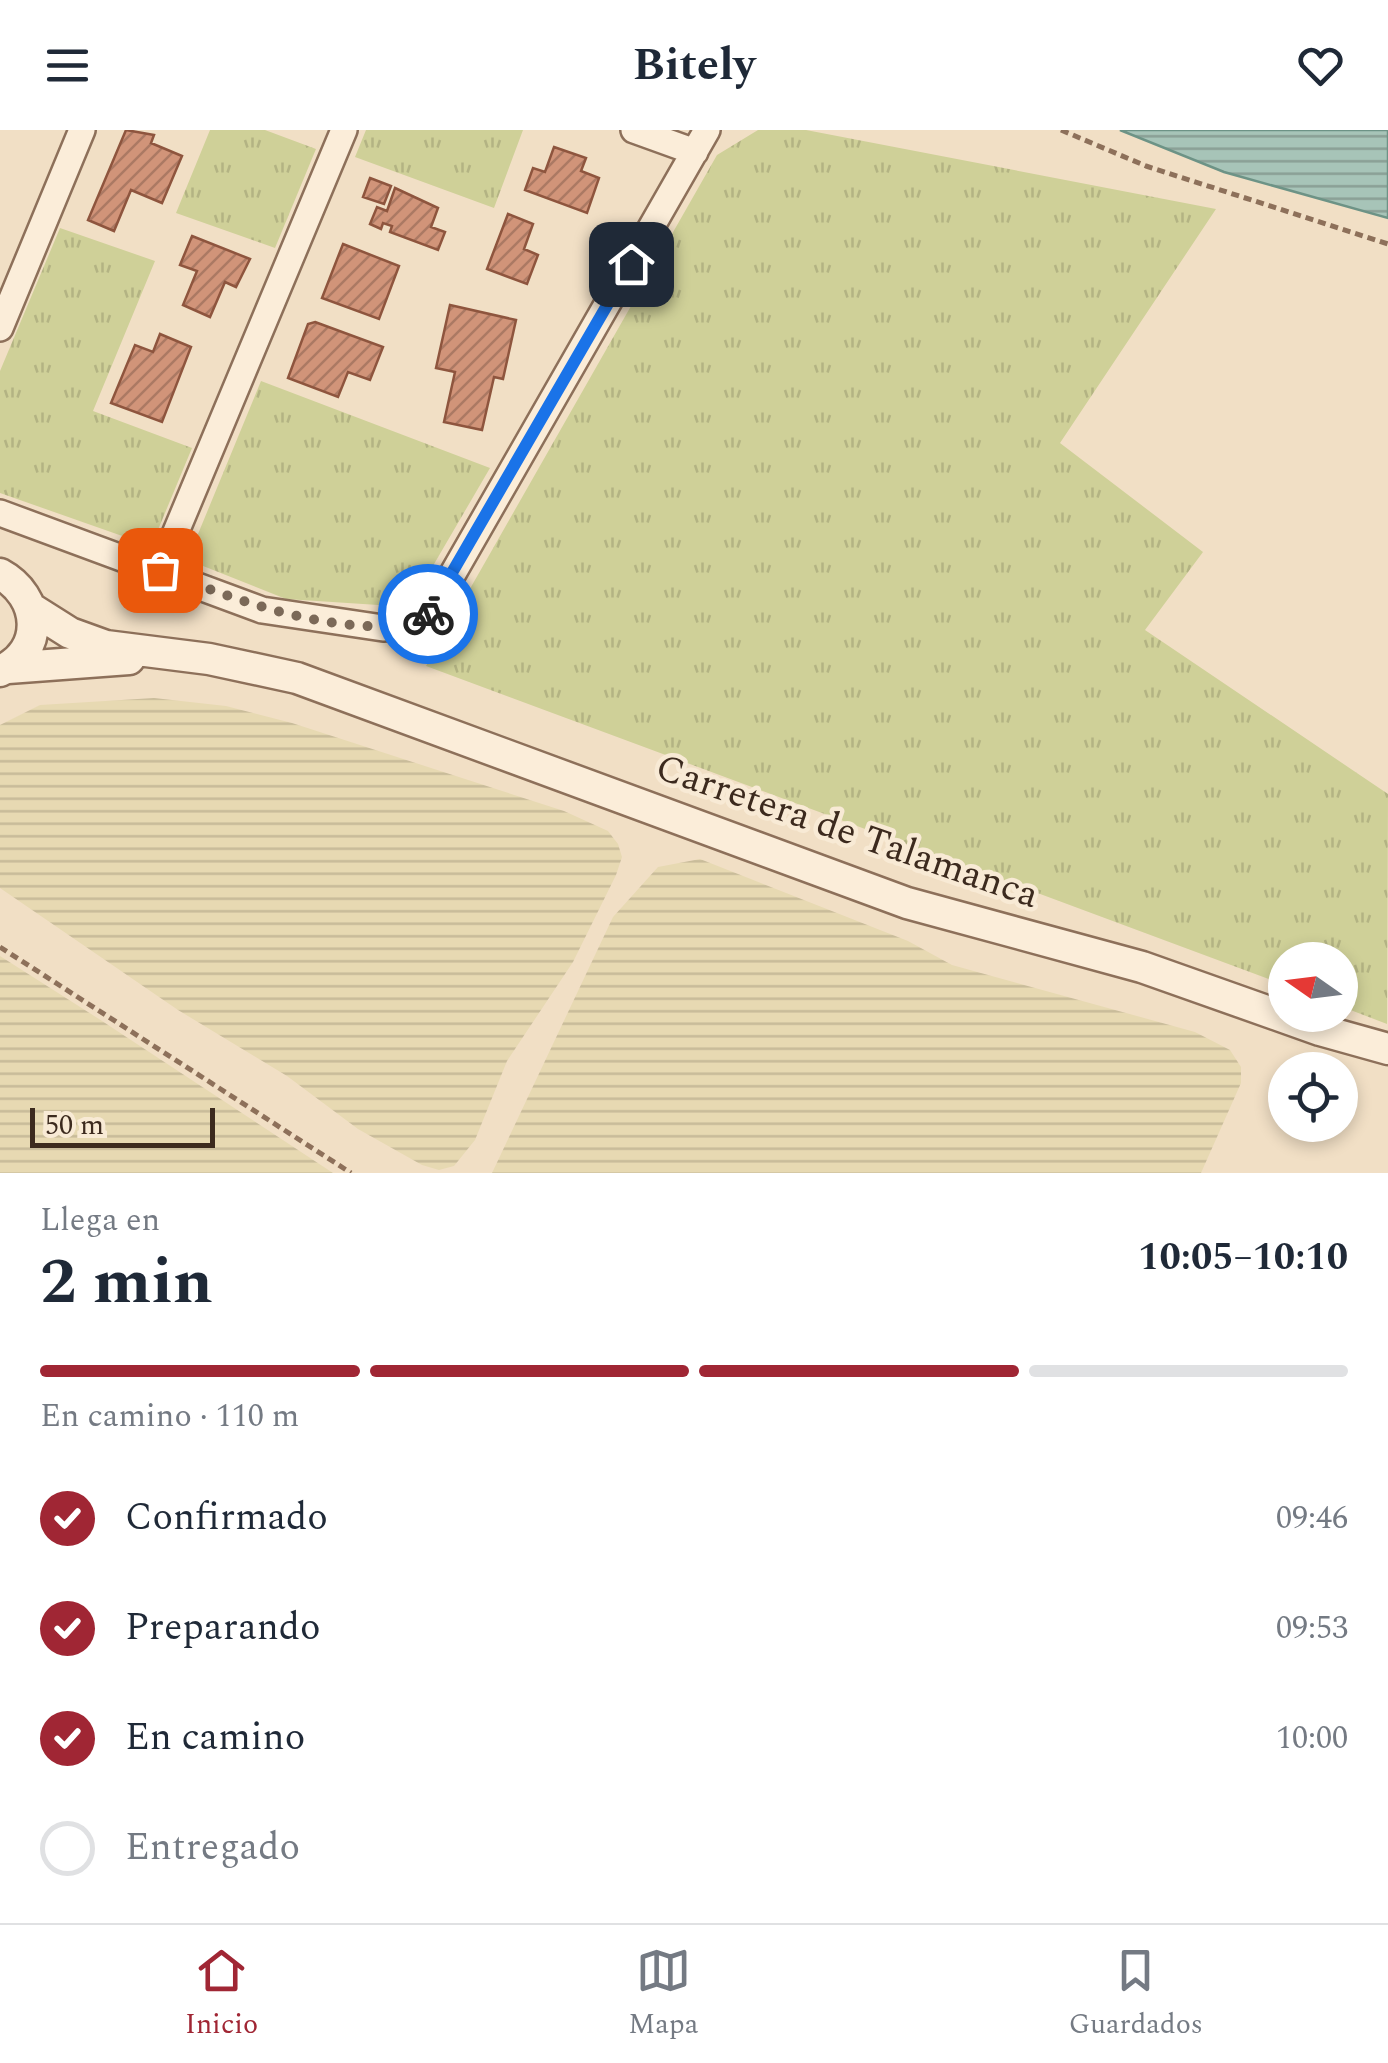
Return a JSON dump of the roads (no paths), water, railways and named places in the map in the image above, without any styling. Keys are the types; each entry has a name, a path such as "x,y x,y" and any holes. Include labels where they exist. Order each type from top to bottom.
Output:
{"street":[{"path":"0,328 82,130"},
{"path":"160,570 344,130"},
{"path":"0,513 262,610 383,628 418,625 432,610 701,141 634,130"},
{"name":"Carretera de Talamanca","path":"0,574 16,583 32,610 70,633 106,646 209,659 296,678 907,903 1142,966 1320,1030 1388,1049"},
{"path":"4,670 32,636 32,610"},
{"name":"Carretera de Talamanca","path":"4,670 167,656"}]}
